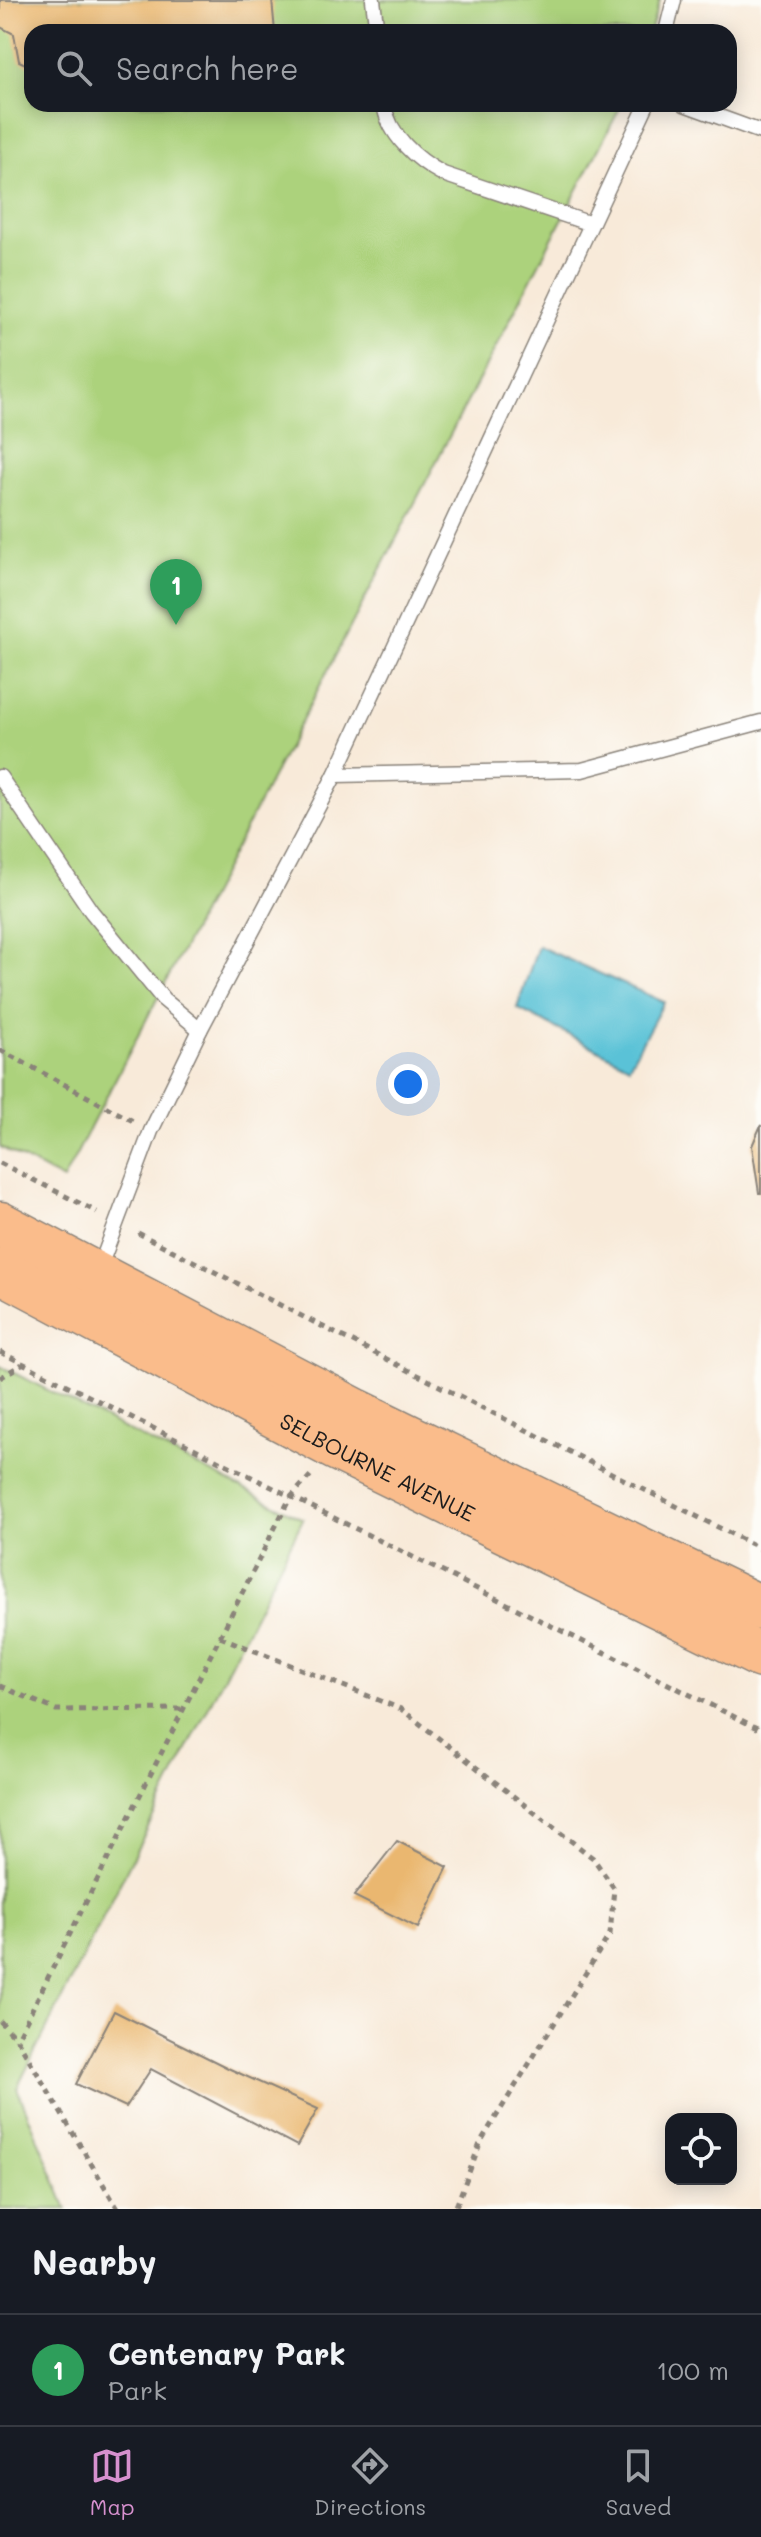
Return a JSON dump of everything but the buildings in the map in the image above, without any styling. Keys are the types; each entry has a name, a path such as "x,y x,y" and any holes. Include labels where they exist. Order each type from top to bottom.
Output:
{"highway":[{"name":"SELBOURNE AVENUE","path":"0,1224 356,1411 761,1608"},
{"name":"SELBOURNE AVENUE","path":"0,1270 336,1448 761,1656"}],"lane":[{"path":"373,0 376,24"},
{"path":"668,24 674,0"},
{"path":"385,112 420,162 443,174 591,224"},
{"path":"97,1273 151,1131 200,1030 335,775 643,112"},
{"path":"706,112 761,132"},
{"path":"335,775 582,770 761,722"},
{"path":"0,777 91,911 163,999 200,1030"}],"path":[{"path":"0,1050 151,1131"},
{"path":"0,1163 761,1549"},
{"path":"0,1352 761,1730"},
{"path":"0,1378 23,1364"},
{"path":"17,2039 290,1498 336,1448"},
{"path":"220,1637 401,1709 593,1858 614,1888 610,1934 481,2141 455,2209"},
{"path":"0,1686 56,1710 183,1709"},
{"path":"0,2021 17,2039 118,2209"}],"green space":[{"path":"0,0 660,0 652,24 24,24 24,112 618,112 63,1180 0,1147"},
{"path":"0,1366 303,1519 17,2088 67,2209 0,2209"}],"water":[{"path":"538,946 664,1002 629,1066 517,1008"}],"place":[{"name":"Centenary Park","path":"176,625"}]}
